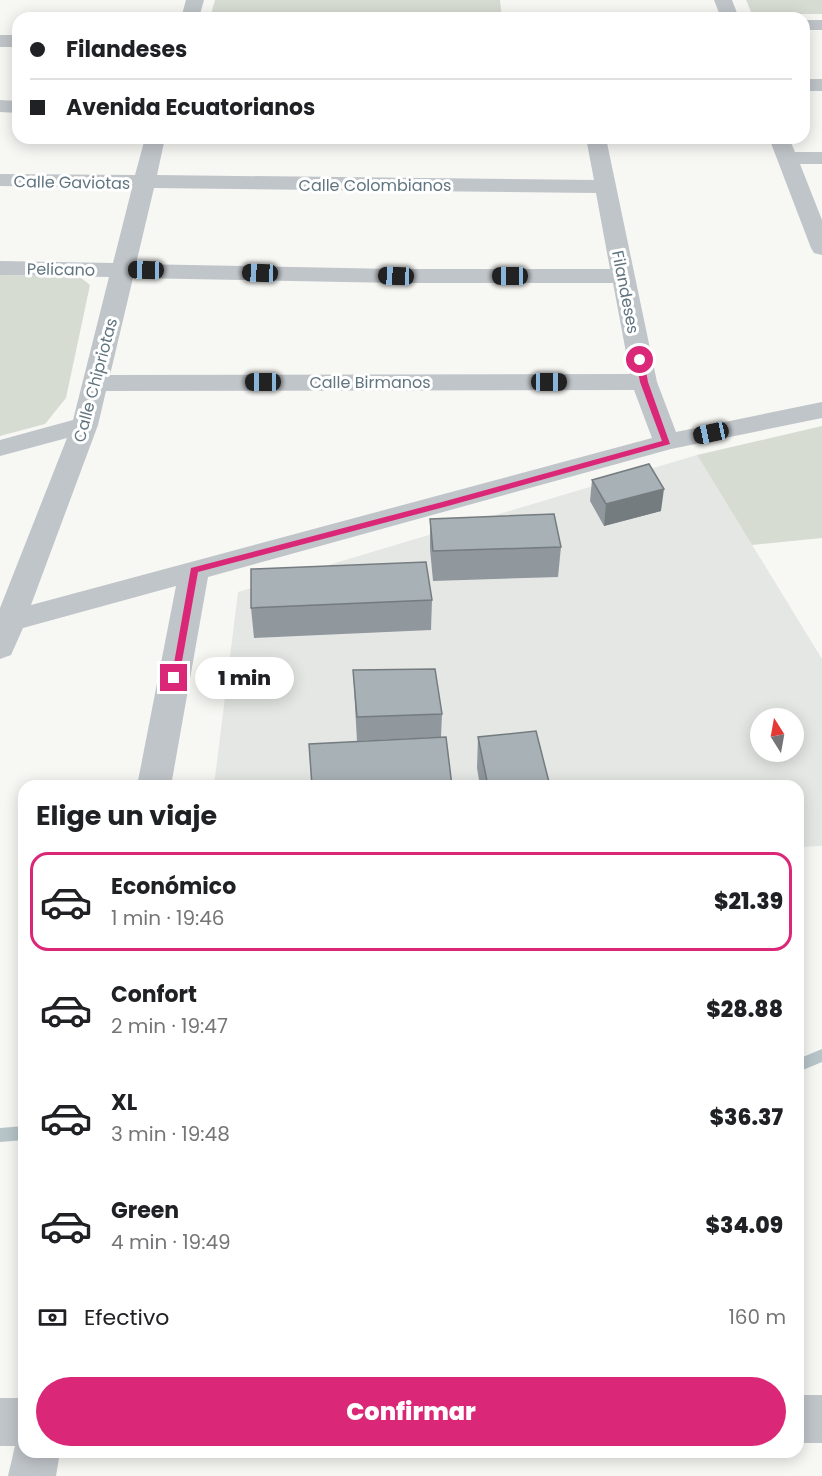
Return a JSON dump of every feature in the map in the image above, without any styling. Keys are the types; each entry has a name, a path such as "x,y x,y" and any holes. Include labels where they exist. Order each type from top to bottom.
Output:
{"street":[{"name":"Calle Chipriotas","path":"0,648 6,622 86,425 154,144"},
{"name":"Filandeses","path":"597,144 644,382 667,442"},
{"path":"782,144 821,245"},
{"path":"788,158 822,158"},
{"name":"Calle Gaviotas","path":"0,180 144,183"},
{"name":"Calle Colombianos","path":"144,183 606,187"},
{"name":"Pelicano","path":"0,268 396,276 623,276"},
{"name":"Calle Birmanos","path":"96,383 644,382"},
{"path":"6,622 667,442 822,410"},
{"path":"0,448 86,425"},
{"path":"155,780 194,570"},
{"path":"804,1419 822,1419"},
{"path":"0,1422 18,1422"},
{"path":"32,1476 35,1458"}],"shaded area":[{"path":"215,0 500,0 501,12 212,12"},
{"path":"746,0 822,0 822,14 751,12"},
{"path":"0,275 80,277 90,285 66,398 45,424 0,436"},
{"path":"822,426 822,538 752,545 697,455"},
{"path":"697,455 822,659 822,846 804,847 804,780 215,780 238,592"}],"building":[{"path":"649,464 664,489 606,504 592,480"},
{"path":"554,514 561,547 433,551 430,519"},
{"path":"426,562 432,600 251,608 251,569"},
{"path":"435,669 442,714 357,717 353,670"},
{"path":"536,731 548,780 487,780 478,737"},
{"path":"446,737 451,780 312,780 309,744"}],"waterway":[{"path":"804,1063 822,1055"},
{"path":"0,1135 18,1134"}],"route":[{"path":"174,678 194,570 445,504 667,442 644,382 640,360"}]}
